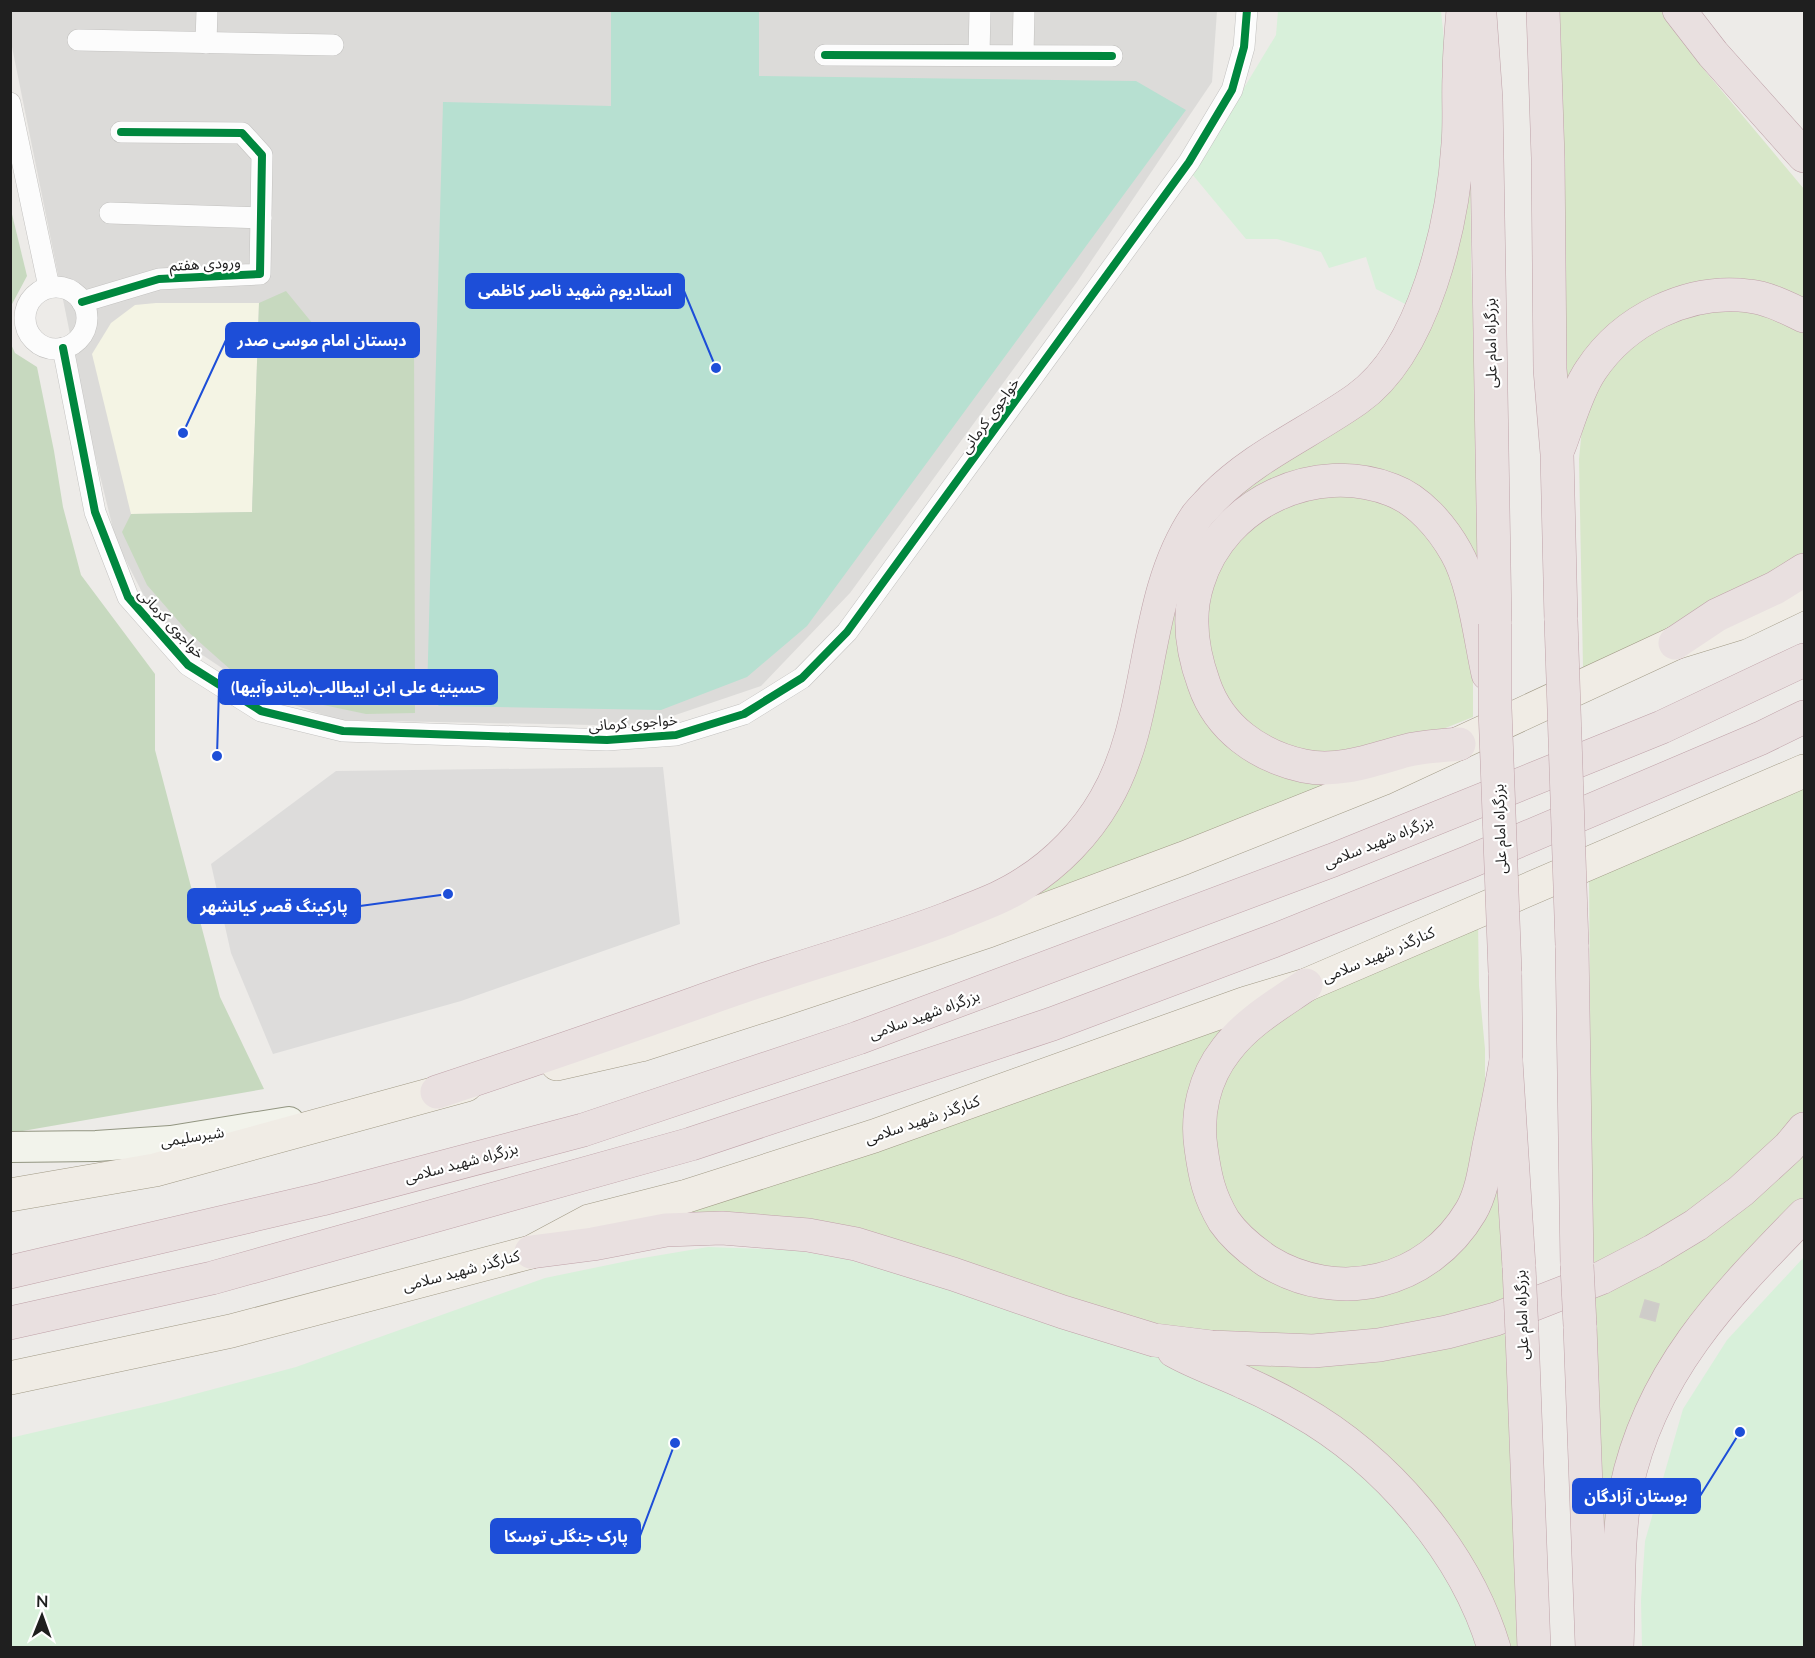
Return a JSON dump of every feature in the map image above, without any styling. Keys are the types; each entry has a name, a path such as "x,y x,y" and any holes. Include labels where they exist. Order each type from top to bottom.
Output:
{"highway":[{"path":"437,1092 779,975 896,938 989,902 1026,883 1076,840 1108,796 1120,767 1131,734 1170,567 1197,515 1229,482 1259,460 1362,396 1391,365 1409,336 1425,300 1438,259 1455,183 1459,140 1459,75 1463,10"},
{"name":"بزرگراه امام علی","path":"1479,10 1486,99 1495,708 1506,1061 1519,1267 1534,1647"},
{"path":"1543,10 1548,158 1550,369 1557,454 1572,945 1577,1265 1592,1647"},
{"path":"1679,10 1713,54 1804,156"},
{"path":"1557,454 1590,371 1627,331 1647,318 1682,302 1728,295 1750,296 1772,301 1804,316"},
{"path":"1459,744 1407,750 1365,763 1324,768 1278,759 1249,743 1232,730 1217,712 1207,693 1195,655 1192,629 1193,602 1198,580 1218,543 1241,515 1282,491 1326,480 1350,480 1374,484 1394,490 1414,503 1444,532 1458,554 1471,594 1495,708"},
{"path":"1675,643 1717,615 1775,588 1804,570"},
{"name":"بزرگراه شهید سلامی","path":"10,1272 322,1199 583,1130 858,1038 1344,855 1662,727 1804,660"},
{"path":"10,1323 212,1278 680,1147 1052,1024 1273,941 1458,867 1761,738 1804,717"},
{"path":"1306,985 1253,1021 1224,1052 1205,1089 1200,1112 1199,1136 1205,1180 1214,1202 1226,1223 1251,1251 1282,1270 1306,1279 1330,1284 1367,1282 1401,1274 1426,1260 1444,1246 1471,1211 1478,1195 1506,1061"},
{"path":"531,1252 593,1244 666,1230 722,1228 808,1234 856,1244 1154,1340 1210,1347 1313,1351 1379,1345 1447,1332 1496,1319 1601,1278 1679,1236 1741,1191 1789,1147 1804,1129"},
{"path":"1617,1647 1622,1527 1626,1489 1636,1455 1663,1389 1681,1355 1726,1296 1804,1215"},
{"path":"1154,1340 1188,1359 1247,1383 1299,1410 1347,1442 1380,1471 1408,1500 1452,1560 1469,1588 1494,1647"}],"main road":[{"path":"10,1195 155,1170 437,1092 641,1045 789,998 988,931 1184,858 1382,779 1675,643 1737,624 1804,592"},
{"name":"کنارگذر شهید سلامی","path":"10,1378 231,1331 531,1252 589,1221 687,1196 874,1136 1235,1007 1306,985 1804,771"},
{"name":"شیرسلیمی","path":"10,1147 96,1146 171,1141 240,1128 372,1111"}],"street":[{"path":"206,43 207,10"},
{"path":"979,55 980,10"},
{"path":"1023,55 1024,10"},
{"name":"خواجوی کرمانی","path":"63,348 95,512 128,597 188,665 261,711 343,731 607,740 676,735 744,714 802,678 847,632 1190,162 1232,90 1244,47 1247,10"},
{"path":"78,40 333,45"},
{"path":"825,55 1112,56"},
{"path":"10,103 49,288"},
{"path":"110,213 261,218 262,155 242,133 121,132"},
{"name":"ورودی هفتم","path":"82,302 159,279 260,274 261,218"},
{"path":"49,288 68,289 82,302 86,311 87,321 84,330 72,344 63,348 53,349 43,346 35,341 25,325 27,306 39,291 49,288"}],"shaded area":[{"path":"10,11 1217,11 1212,82 1077,282 850,593 761,686 643,726 339,720 261,694 177,638 147,602 116,541 92,443 11,42"},
{"path":"259,303 252,512 131,514 92,354 111,323 135,305"},
{"path":"663,767 680,924 461,1001 273,1054 231,953 211,864 336,771"}],"green space":[{"path":"759,10 759,76 1136,81 1186,110 807,626 747,677 661,710 439,706 427,695 443,102 611,106 611,11"},
{"path":"1278,11 1441,11 1448,77 1443,187 1411,307 1376,289 1366,257 1329,268 1321,252 1277,239 1246,239 1192,174 1276,35"},
{"path":"1560,11 1662,11 1706,72 1804,189 1804,308 1705,285 1566,402"},
{"path":"1470,102 1471,260 1481,581 1405,488 1269,489 1186,608 1244,749 1407,757 1017,904 1064,868 1165,631 1193,546 1230,501 1386,389"},
{"path":"10,206 27,276 11,306 10,306"},
{"path":"286,291 313,324 414,325 415,713 366,714 290,698 231,670 187,631 147,585 122,532 131,514 252,512 259,303"},
{"path":"1722,301 1804,325 1804,565 1583,668 1579,459 1583,418 1622,345"},
{"path":"10,342 15,353 37,367 63,507 81,575 155,674 155,750 220,997 264,1089 11,1133"},
{"path":"1369,490 1444,544 1473,670 1473,717 1443,729 1300,759 1224,710 1215,694 1204,587 1264,507"},
{"path":"1804,779 1804,1112 1757,1163 1729,1188 1592,1270 1589,873"},
{"path":"1478,921 1485,1087 1472,1189 1412,1263 1361,1279 1268,1256 1216,1190 1211,1094 1276,1013"},
{"path":"1252,1013 1192,1133 1263,1270 1429,1270 1496,1123 1505,1306 1353,1337 1183,1333 703,1218 672,1208"},
{"path":"1804,1144 1804,1201 1661,1371 1608,1648 1592,1292"},
{"path":"708,1247 793,1250 845,1259 1009,1303 1237,1385 1392,1489 1489,1647 11,1647 10,1438 165,1402 296,1367 545,1278"},
{"path":"1804,1257 1804,1647 1642,1647 1641,1600 1645,1541 1683,1409 1727,1340"},
{"path":"1507,1325 1520,1647 1498,1647 1219,1358"}],"building":[{"path":"1645,1300 1659,1304 1655,1321 1640,1317"}],"cycle path":[{"path":"63,348 95,512 128,597 188,665 261,711 343,731 607,740 676,735 744,714 802,678 847,632 1189,162 1232,90 1244,47 1247,10"},
{"path":"825,55 1112,56"},
{"path":"82,302 159,279 260,274 262,155 242,133 121,132"}],"place":[{"name":"استادیوم شهید ناصر کاظمی","path":"716,368"},
{"name":"دبستان امام موسی صدر","path":"183,433"},
{"name":"حسینیه علی ابن ابیطالب(میاندوآبیها)","path":"217,756"},
{"name":"پارکینگ قصر کیانشهر","path":"448,894"},
{"name":"بوستان آزادگان","path":"1740,1432"},
{"name":"پارک جنگلی توسکا","path":"675,1443"}]}
